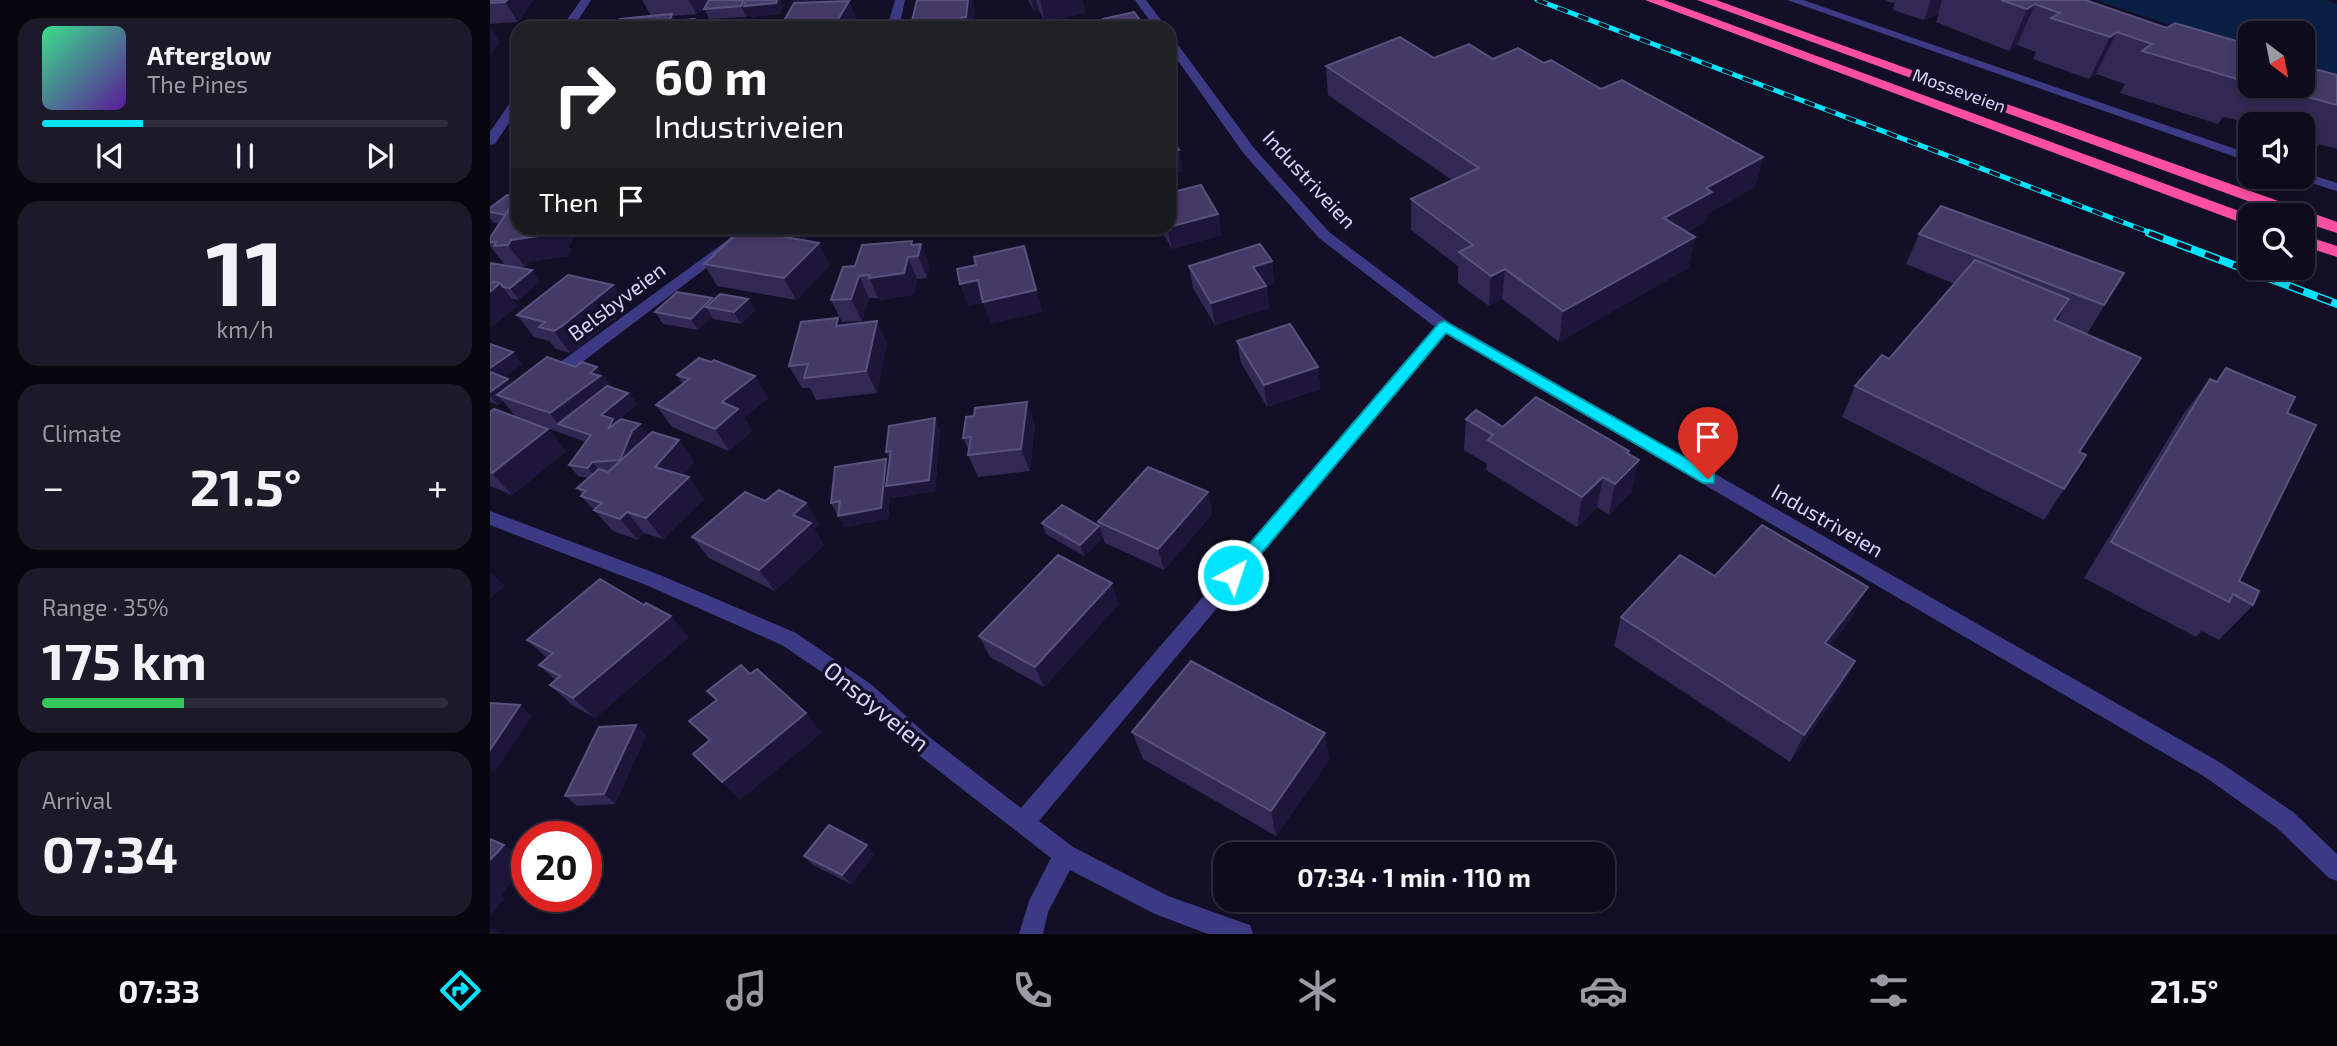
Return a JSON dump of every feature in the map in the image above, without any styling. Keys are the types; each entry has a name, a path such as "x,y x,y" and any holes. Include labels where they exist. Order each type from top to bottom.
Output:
{"highway":[{"name":"Mosseveien","path":"1652,0 2238,217"},
{"name":"Mosseveien","path":"1704,0 2266,203"},
{"name":"Mosseveien","path":"2315,220 2337,228"},
{"path":"2315,244 2337,252"}],"street":[{"path":"572,21 586,0"},
{"path":"895,21 900,0"},
{"path":"1140,0 1156,21"},
{"path":"1792,0 2238,154"},
{"name":"Industriveien","path":"1176,50 1248,150 1324,235 1444,326 2213,770 2286,820 2337,870"},
{"path":"490,141 511,110"},
{"path":"2315,180 2337,187"},
{"name":"Belsbyveien","path":"541,385 743,235"},
{"path":"1022,824 1444,326"},
{"name":"Onsøyveien","path":"490,518 653,580 789,639 865,691 920,743 1065,855 1163,906 1241,934"},
{"path":"1031,934 1037,909 1065,855"}],"water":[{"path":"2096,0 2325,0 2337,4 2337,81 2315,73 2315,21 2238,21 2238,48"}],"building":[{"path":"490,0 507,0 490,3"},
{"path":"709,0 744,0 741,6 704,9"},
{"path":"746,0 777,0 776,3 744,6"},
{"path":"917,0 968,0 966,17 962,17 961,21 912,21"},
{"path":"2001,0 2085,0 2167,28 2175,23 2238,41 2238,79 2142,51 2152,44 2117,32 2110,37 2051,18 2060,13 2035,4 2027,9"},
{"path":"849,1 837,21 784,21 794,3"},
{"path":"1134,12 1141,21 1104,21 1103,19"},
{"path":"672,14 669,21 619,21"},
{"path":"1400,37 1434,58 1469,44 1493,59 1518,48 1544,63 1551,60 1601,89 1622,80 1763,157 1706,188 1712,192 1664,218 1695,237 1563,311 1505,269 1491,276 1459,252 1473,245 1411,199 1479,168 1326,66"},
{"path":"2315,69 2337,75 2337,105 2311,98 2315,98"},
{"path":"1201,185 1218,214 1176,225 1176,191"},
{"path":"507,195 511,195 511,209 506,215 490,212 490,208"},
{"path":"1941,206 2124,273 2104,305 1919,234"},
{"path":"509,209 511,235 545,235 511,240 508,245 494,246 496,242 490,242"},
{"path":"736,235 787,235 785,237 819,243 784,278 704,264"},
{"path":"912,241 911,245 921,244 918,256 908,257 904,273 869,278 870,275 859,276 851,299 831,300 843,267 855,266 862,245"},
{"path":"1260,244 1272,261 1253,267 1266,286 1211,303 1189,266"},
{"path":"1024,246 1036,290 983,302 978,280 960,284 957,269 976,265 974,257"},
{"path":"1975,260 2069,299 2054,320 2141,358 2079,452 2086,455 2064,489 1855,386 1882,355 1889,359"},
{"path":"490,263 532,270 510,288 503,287 500,283 490,282"},
{"path":"568,275 613,285 554,331 539,327 545,322 517,315"},
{"path":"490,282 500,283 490,292"},
{"path":"677,292 712,298 691,319 655,312"},
{"path":"720,294 748,299 734,312 706,307"},
{"path":"838,318 836,326 877,321 866,371 804,378 808,364 789,366 801,322"},
{"path":"1290,324 1318,367 1264,385 1237,341"},
{"path":"490,344 513,352 490,368"},
{"path":"547,357 575,367 582,362 597,367 590,373 600,376 550,413 497,395"},
{"path":"699,358 711,362 714,360 755,376 722,402 738,409 715,429 656,405 689,379 677,375"},
{"path":"2226,368 2295,397 2287,413 2316,425 2239,581 2259,591 2253,605 2233,594 2229,602 2111,542 2210,379 2217,382"},
{"path":"490,372 508,379 490,392"},
{"path":"607,386 628,393 601,415 613,419 608,429 621,419 640,424 632,431 620,460 592,462 588,468 569,465 591,435 558,424"},
{"path":"1536,397 1629,451 1627,453 1639,460 1615,484 1603,477 1582,497 1488,440 1493,435 1466,419 1476,410 1503,427"},
{"path":"1027,402 1021,449 968,455 971,437 963,438 966,417 974,416 975,408"},
{"path":"494,409 548,429 492,473 490,412"},
{"path":"935,418 929,480 886,486 891,451 886,452 889,426"},
{"path":"652,432 679,440 655,467 689,477 646,518 627,512 620,519 594,510 602,503 581,496 586,491 577,488 599,469 608,472"},
{"path":"886,459 881,508 838,516 840,501 831,503 835,467"},
{"path":"1148,467 1208,492 1158,549 1098,522"},
{"path":"779,490 806,503 793,515 811,523 759,570 692,537 745,492 765,501"},
{"path":"1062,505 1099,526 1080,545 1042,523"},
{"path":"1762,525 1868,587 1825,643 1855,661 1804,735 1621,617 1680,555 1715,576"},
{"path":"1058,555 1112,583 1035,667 979,636"},
{"path":"600,579 644,605 646,603 671,616 573,698 550,685 560,676 539,665 553,653 527,640"},
{"path":"1191,661 1325,733 1271,811 1132,732"},
{"path":"741,665 750,674 757,669 806,713 722,782 693,754 710,740 689,721 717,700 707,691"},
{"path":"490,703 520,705 490,750"},
{"path":"636,725 604,794 565,796 599,727"},
{"path":"829,825 867,845 842,875 804,856"},
{"path":"490,839 504,845 490,860"}],"railway":[{"path":"1537,0 2154,234"},
{"path":"2149,233 2337,304"}],"route":[{"path":"1233,575 1444,326 1708,479"}]}
